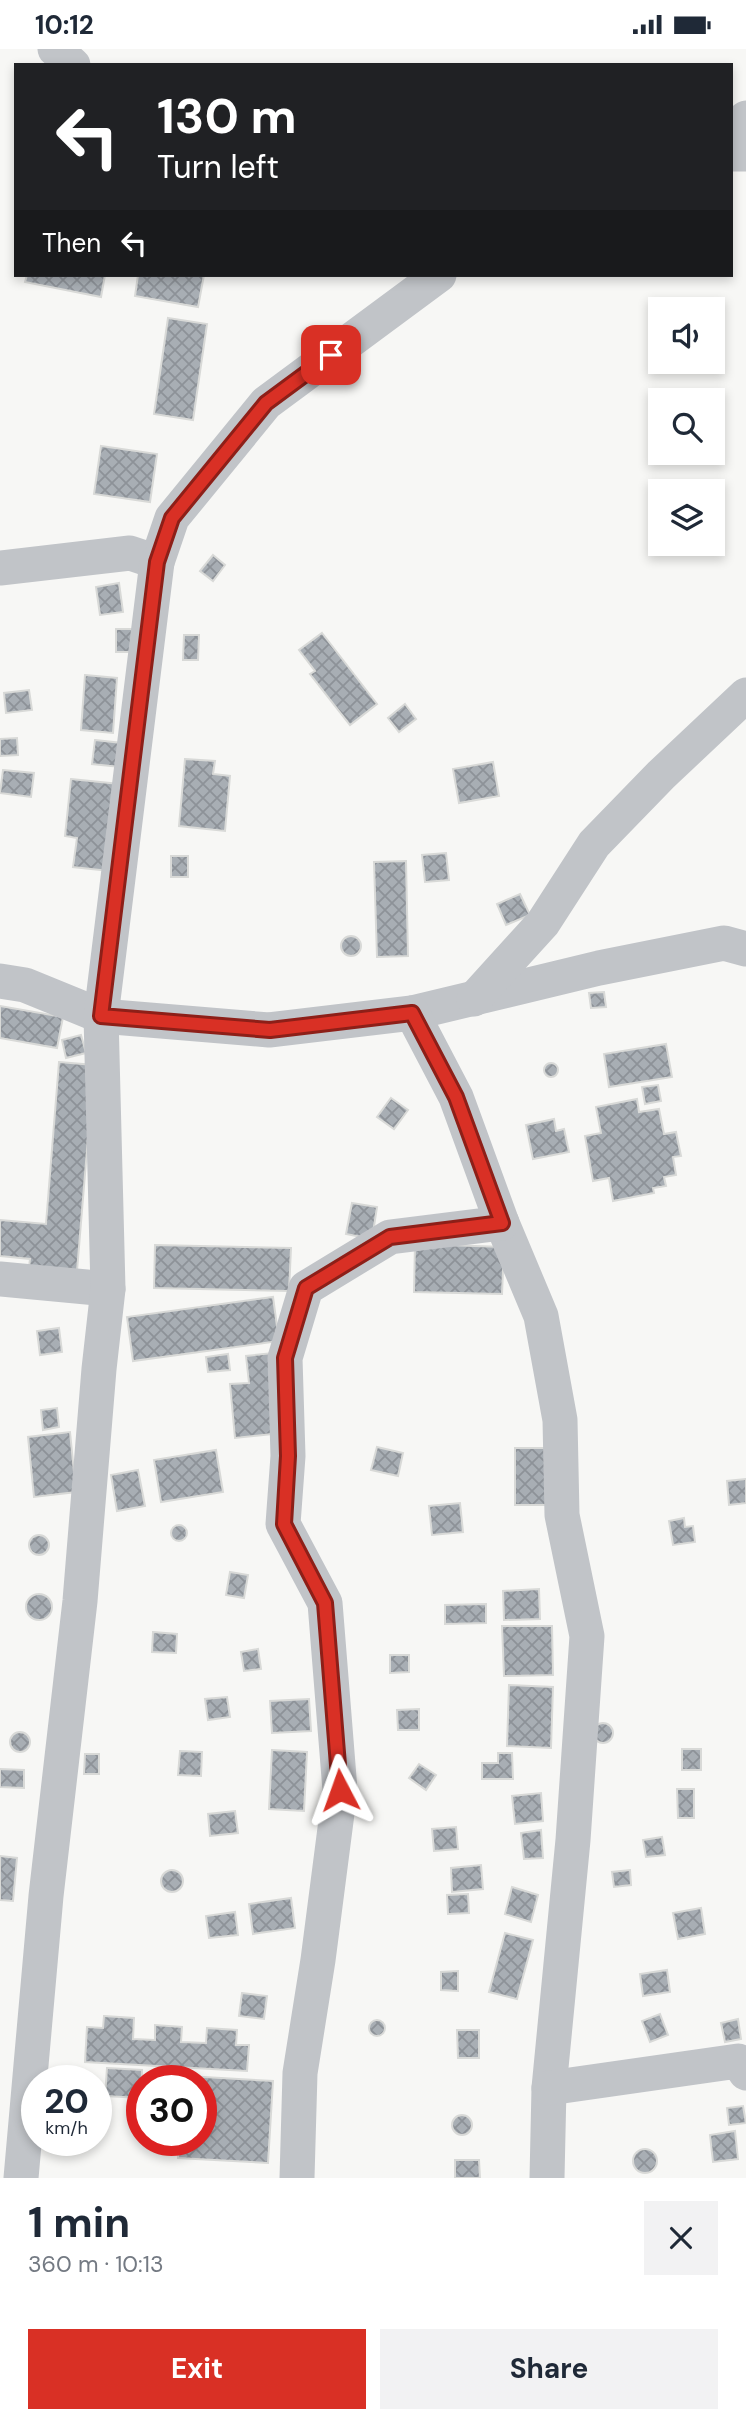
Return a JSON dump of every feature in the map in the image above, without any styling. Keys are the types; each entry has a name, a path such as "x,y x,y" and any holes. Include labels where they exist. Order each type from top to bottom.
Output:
{"street":[{"path":"55,49 71,63"},
{"path":"21,2178 46,1896 80,1601 108,1289 101,1016 157,562 172,518 266,403 436,277"},
{"path":"0,568 130,552 157,562"},
{"path":"474,999 543,923 594,844 661,775 746,695"},
{"path":"0,981 25,985 101,1016 270,1030 412,1013 599,968 724,943 746,949"},
{"path":"412,1013 456,1097 502,1223 541,1316 560,1420 562,1515 587,1636 573,1840 549,2088 547,2178"},
{"path":"296,2178 300,2073 340,1790 325,1603 284,1524 288,1456 285,1358 306,1288 390,1237 502,1223"},
{"path":"0,1279 108,1289"},
{"path":"549,2088 744,2062"}],"building":[{"path":"26,277 105,277 101,297 25,282"},
{"path":"138,277 204,277 198,307 135,296"},
{"path":"168,318 207,324 193,420 154,414"},
{"path":"101,446 157,454 150,502 94,494"},
{"path":"213,555 225,565 213,581 200,571"},
{"path":"119,583 123,612 100,615 96,587"},
{"path":"116,629 137,629 137,652 116,652"},
{"path":"322,633 377,704 350,725 310,674 315,671 299,650"},
{"path":"184,635 199,635 198,660 183,660"},
{"path":"85,675 117,678 113,733 81,730"},
{"path":"29,690 32,710 6,713 4,693"},
{"path":"405,704 416,719 399,732 388,718"},
{"path":"17,738 18,755 0,756 0,739"},
{"path":"95,740 122,743 120,767 92,764"},
{"path":"185,759 215,761 213,774 230,776 225,831 179,826"},
{"path":"493,762 499,796 459,803 453,769"},
{"path":"3,770 34,773 31,797 0,793"},
{"path":"71,779 119,784 109,871 73,867 77,838 65,836"},
{"path":"446,853 449,880 425,882 422,855"},
{"path":"171,856 188,856 188,877 171,877"},
{"path":"406,861 408,956 377,957 374,862"},
{"path":"520,894 530,915 506,925 497,904"},
{"path":"347,936 355,936 361,946 355,956 347,956 341,950 341,942"},
{"path":"604,992 606,1007 591,1008 589,993"},
{"path":"0,1006 63,1017 57,1048 0,1038"},
{"path":"81,1035 86,1053 66,1058 62,1040"},
{"path":"666,1044 672,1077 609,1087 604,1054"},
{"path":"59,1062 94,1065 77,1271 29,1267 30,1259 0,1256 0,1220 46,1224"},
{"path":"548,1063 554,1063 558,1070 554,1077 548,1077 544,1073 544,1067"},
{"path":"658,1085 661,1101 645,1104 642,1087"},
{"path":"391,1098 408,1110 394,1129 377,1117"},
{"path":"637,1099 639,1112 659,1109 664,1134 676,1132 681,1156 673,1157 676,1175 664,1177 666,1186 653,1188 654,1193 613,1201 609,1178 593,1181 585,1136 601,1133 596,1107"},
{"path":"554,1119 556,1131 564,1129 569,1152 533,1159 526,1125"},
{"path":"352,1203 377,1207 372,1239 346,1234"},
{"path":"415,1244 504,1247 502,1294 414,1292"},
{"path":"155,1245 291,1248 289,1291 154,1288"},
{"path":"273,1297 279,1341 133,1361 127,1317"},
{"path":"59,1328 62,1352 40,1355 37,1331"},
{"path":"273,1353 281,1433 235,1438 230,1384 249,1383 246,1356"},
{"path":"228,1354 230,1370 208,1372 206,1357"},
{"path":"57,1408 59,1427 43,1430 41,1410"},
{"path":"70,1432 76,1492 34,1497 28,1437"},
{"path":"377,1447 403,1453 398,1476 371,1470"},
{"path":"515,1448 547,1448 547,1505 515,1505"},
{"path":"216,1450 223,1492 161,1502 154,1460"},
{"path":"138,1470 145,1506 117,1511 111,1475"},
{"path":"746,1479 746,1503 729,1505 727,1481"},
{"path":"460,1503 463,1532 432,1535 429,1506"},
{"path":"684,1518 685,1527 693,1526 695,1542 673,1545 669,1521"},
{"path":"176,1525 182,1525 187,1533 185,1539 176,1541 171,1536 171,1530"},
{"path":"39,1535 46,1538 49,1545 46,1552 39,1555 32,1552 29,1545 32,1538"},
{"path":"230,1572 248,1575 244,1598 226,1595"},
{"path":"539,1589 540,1619 504,1620 503,1591"},
{"path":"39,1594 48,1598 52,1607 48,1616 39,1620 30,1616 26,1607 30,1598"},
{"path":"486,1604 486,1623 445,1624 445,1605"},
{"path":"502,1626 552,1626 553,1675 504,1676"},
{"path":"153,1632 177,1634 176,1653 152,1652"},
{"path":"258,1649 261,1669 244,1671 241,1652"},
{"path":"390,1655 409,1655 409,1672 390,1673"},
{"path":"509,1685 553,1687 551,1748 507,1746"},
{"path":"227,1697 230,1717 208,1720 205,1699"},
{"path":"309,1699 311,1731 272,1733 270,1701"},
{"path":"419,1709 419,1730 398,1730 397,1710"},
{"path":"603,1723 610,1726 613,1733 610,1740 603,1743 596,1740 593,1733 596,1726"},
{"path":"20,1732 27,1735 30,1742 27,1749 20,1752 13,1749 10,1742 13,1735"},
{"path":"682,1749 701,1749 701,1770 682,1770"},
{"path":"272,1750 307,1752 304,1811 269,1809"},
{"path":"180,1751 202,1752 201,1776 178,1775"},
{"path":"498,1753 512,1753 513,1779 482,1779 482,1763 498,1763"},
{"path":"85,1754 99,1754 99,1774 84,1774"},
{"path":"419,1764 436,1775 426,1790 409,1778"},
{"path":"0,1769 24,1770 24,1788 0,1787"},
{"path":"677,1789 694,1789 694,1818 678,1818"},
{"path":"541,1793 543,1821 515,1824 512,1796"},
{"path":"235,1811 238,1833 210,1836 208,1814"},
{"path":"456,1827 458,1849 434,1851 432,1829"},
{"path":"541,1830 543,1858 524,1859 521,1833"},
{"path":"662,1837 665,1855 646,1857 643,1840"},
{"path":"0,1856 17,1858 13,1901 0,1900"},
{"path":"481,1865 483,1889 452,1892 451,1868"},
{"path":"172,1870 180,1873 183,1881 180,1889 172,1892 164,1889 161,1881 164,1873"},
{"path":"630,1870 631,1885 614,1887 612,1872"},
{"path":"512,1887 538,1895 531,1922 505,1914"},
{"path":"468,1894 469,1913 448,1914 447,1895"},
{"path":"291,1898 295,1928 253,1934 249,1904"},
{"path":"701,1908 705,1934 678,1939 673,1913"},
{"path":"235,1912 238,1935 209,1938 206,1916"},
{"path":"505,1933 533,1940 517,1999 489,1992"},
{"path":"667,1970 670,1992 643,1996 640,1974"},
{"path":"458,1971 458,1991 441,1990 441,1972"},
{"path":"242,1993 267,1996 264,2019 239,2016"},
{"path":"660,2014 668,2035 650,2042 642,2021"},
{"path":"104,2016 134,2018 133,2039 155,2040 155,2025 182,2027 181,2042 206,2043 207,2028 237,2030 236,2045 249,2045 247,2071 217,2069 217,2065 85,2062 87,2027 103,2028"},
{"path":"738,2019 741,2039 725,2042 721,2023"},
{"path":"374,2020 380,2020 385,2028 383,2034 374,2036 369,2031 369,2025"},
{"path":"457,2030 479,2030 479,2058 458,2058"},
{"path":"112,2068 126,2069 126,2097 112,2096"},
{"path":"217,2078 273,2081 268,2163 178,2158 217,2156"},
{"path":"743,2106 746,2123 729,2125 727,2108"},
{"path":"458,2115 466,2115 472,2125 466,2135 458,2135 452,2129 452,2121"},
{"path":"735,2131 738,2159 713,2162 710,2135"},
{"path":"645,2149 654,2152 657,2161 654,2170 645,2173 636,2170 633,2161 636,2152"},
{"path":"455,2160 479,2160 480,2178 455,2178"}],"route":[{"path":"331,355 266,403 172,518 157,562 101,1016 270,1030 412,1013 456,1097 502,1223 390,1237 306,1288 285,1358 288,1456 284,1524 325,1603 340,1790"}]}
